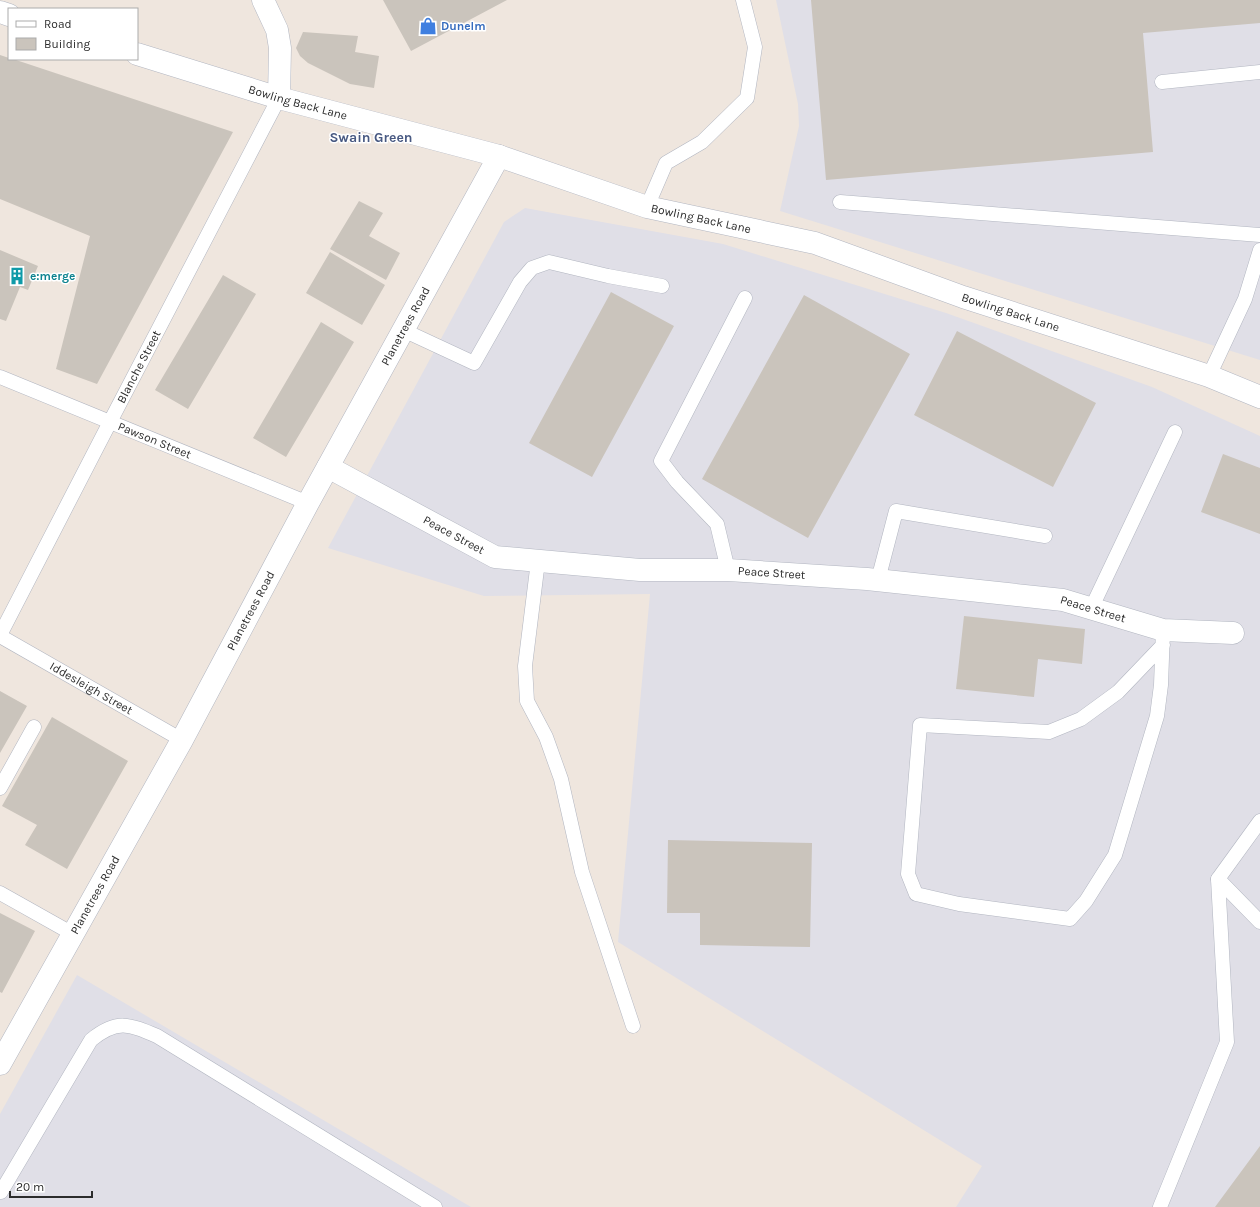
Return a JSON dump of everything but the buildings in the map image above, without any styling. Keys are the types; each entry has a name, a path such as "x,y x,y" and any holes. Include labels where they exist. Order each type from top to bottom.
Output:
{"street":[{"path":"263,0 277,30 280,48 279,98"},
{"name":"Bowling Back Lane","path":"138,54 279,98 499,156 647,207 815,243 963,297 1209,376 1260,397"},
{"name":"Planetrees Road","path":"0,1064 182,740 308,503 499,156"},
{"name":"Peace Street","path":"328,468 495,557 640,570 728,570 878,580 1063,600 1091,609 1163,638 1233,633"}],"lane":[{"path":"647,207 666,163 702,142 747,98 755,47 743,0"},
{"path":"1162,82 1260,72"},
{"name":"Blanche Street","path":"0,636 279,98"},
{"path":"840,202 1260,235"},
{"path":"1209,376 1244,299 1260,250"},
{"path":"403,330 474,363 520,282 532,268 548,262 608,276 662,286"},
{"path":"728,570 717,524 677,482 661,461 745,298"},
{"name":"Pawson Street","path":"0,377 308,503"},
{"path":"1091,609 1175,432"},
{"path":"878,580 896,511 1045,536"},
{"path":"538,561 525,666 527,701 546,737 561,780 582,872 633,1026"},
{"name":"Iddesleigh Street","path":"0,636 182,740"},
{"path":"1163,638 1162,685 1157,716 1115,854 1086,901 1070,919 959,904 916,894 908,874 920,725 1049,732 1080,719 1118,692 1163,638"},
{"path":"0,788 34,726"},
{"path":"1160,1207 1227,1042 1218,879 1260,821"},
{"path":"1218,879 1260,922"},
{"path":"0,893 73,934"},
{"path":"0,1192 91,1040 101,1032 115,1026 128,1025 157,1036 435,1207"}],"shaded area":[{"path":"776,0 1260,0 1260,360 780,211 799,126 798,104"},
{"path":"525,208 723,244 946,313 1152,387 1260,436 1260,1207 956,1207 982,1166 618,942 650,594 484,596 328,548 504,222"},
{"path":"77,975 471,1207 0,1207 0,1114"}],"place":[{"name":"Dunelm","path":"428,26"},
{"name":"e:merge","path":"17,276"}],"district":[{"name":"Swain Green","path":"371,137"}]}
